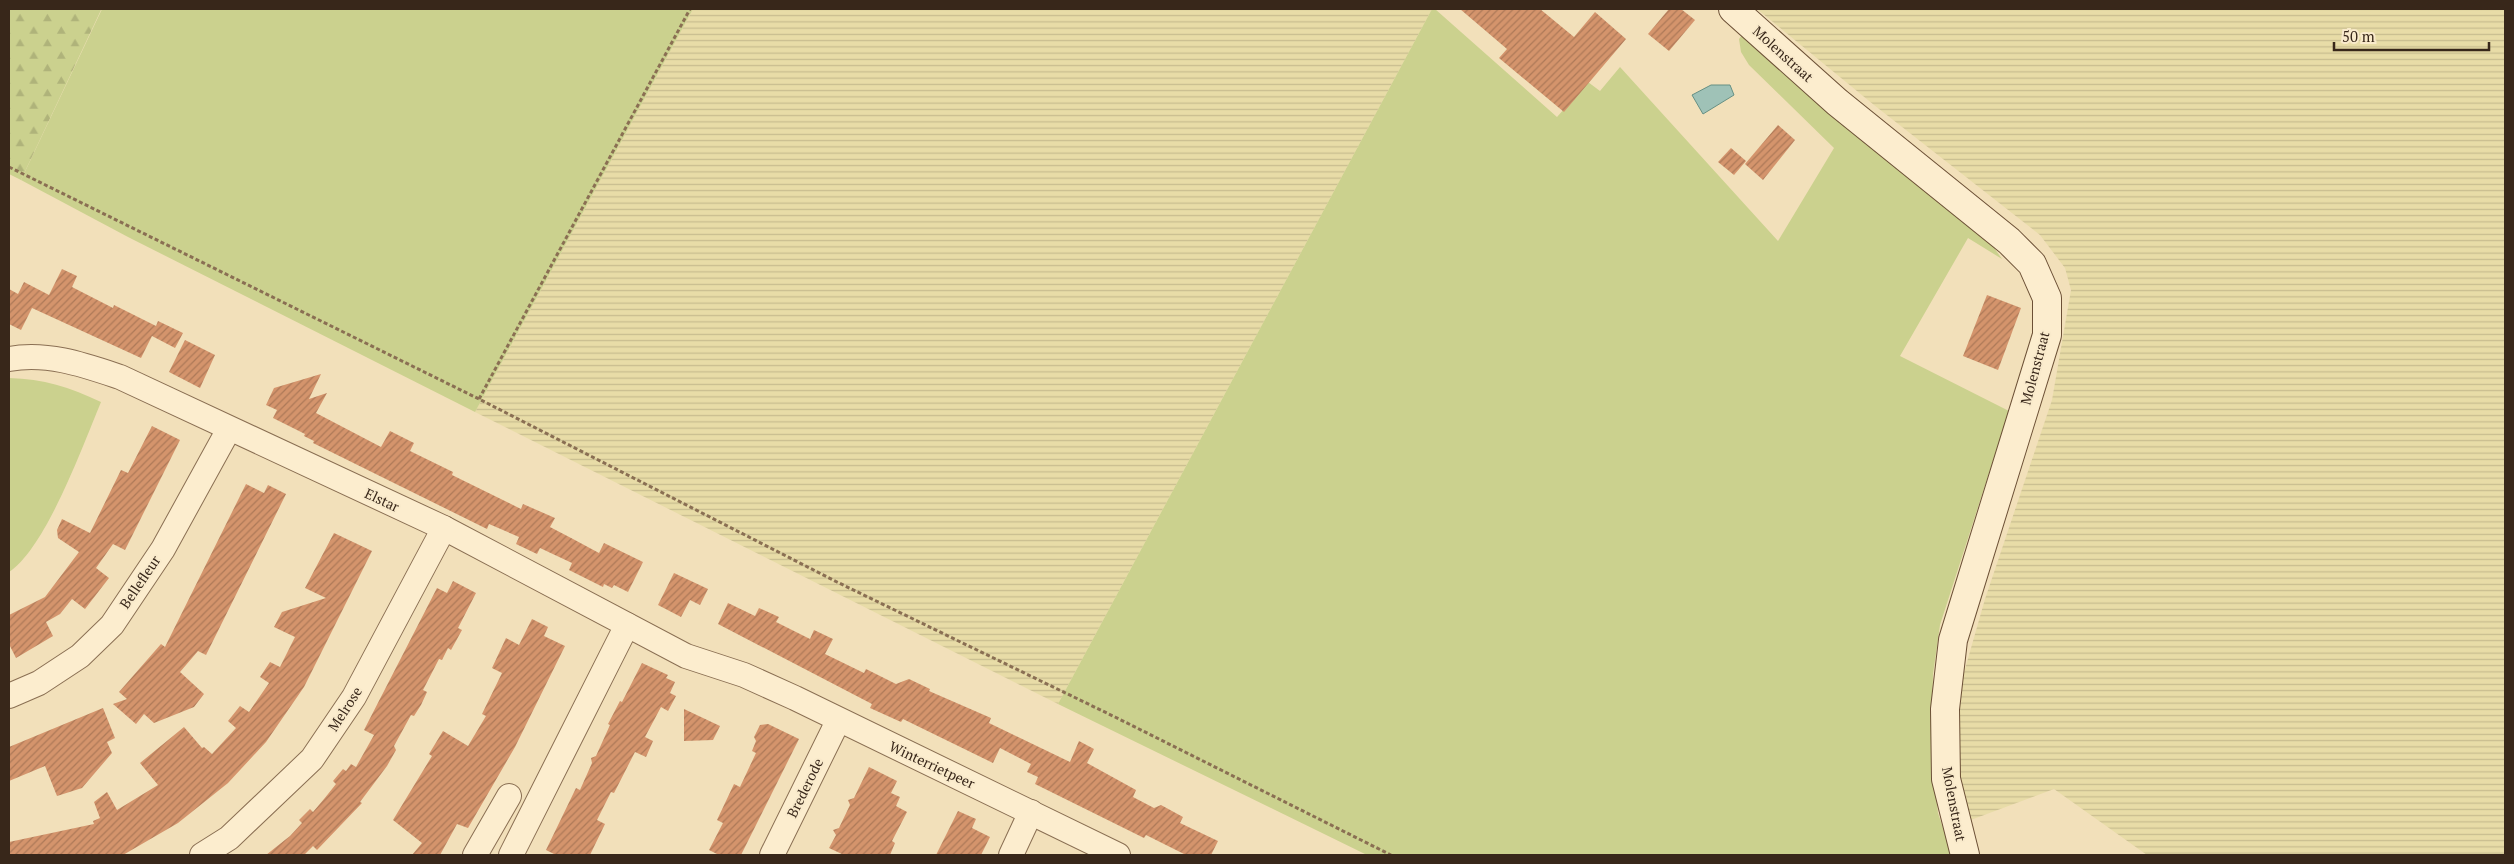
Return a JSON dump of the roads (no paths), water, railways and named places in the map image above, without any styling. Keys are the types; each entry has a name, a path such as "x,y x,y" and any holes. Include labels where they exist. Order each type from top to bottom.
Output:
{"street":[{"name":"Molenstraat","path":"1733,9 1837,102 2009,241 2032,264 2047,298 2047,334 1953,640 1944,709 1946,779 1965,855"},
{"name":"Elstar","path":"9,359 22,356 69,360 120,377 444,528 686,656 744,676"},
{"name":"Bellefleur","path":"9,696 39,683 80,656 112,625 163,549 229,428"},
{"name":"Melrose","path":"202,855 229,838 312,759 354,697 444,528"},
{"path":"511,855 627,625"},
{"name":"Winterrietpeer","path":"744,676 795,698 838,721 1118,855"},
{"name":"Brederode","path":"772,855 838,721"},
{"path":"475,855 509,796"},
{"path":"1011,855 1031,812"}],"water":[{"path":"1711,85 1730,85 1734,95 1703,114 1692,95"}]}
